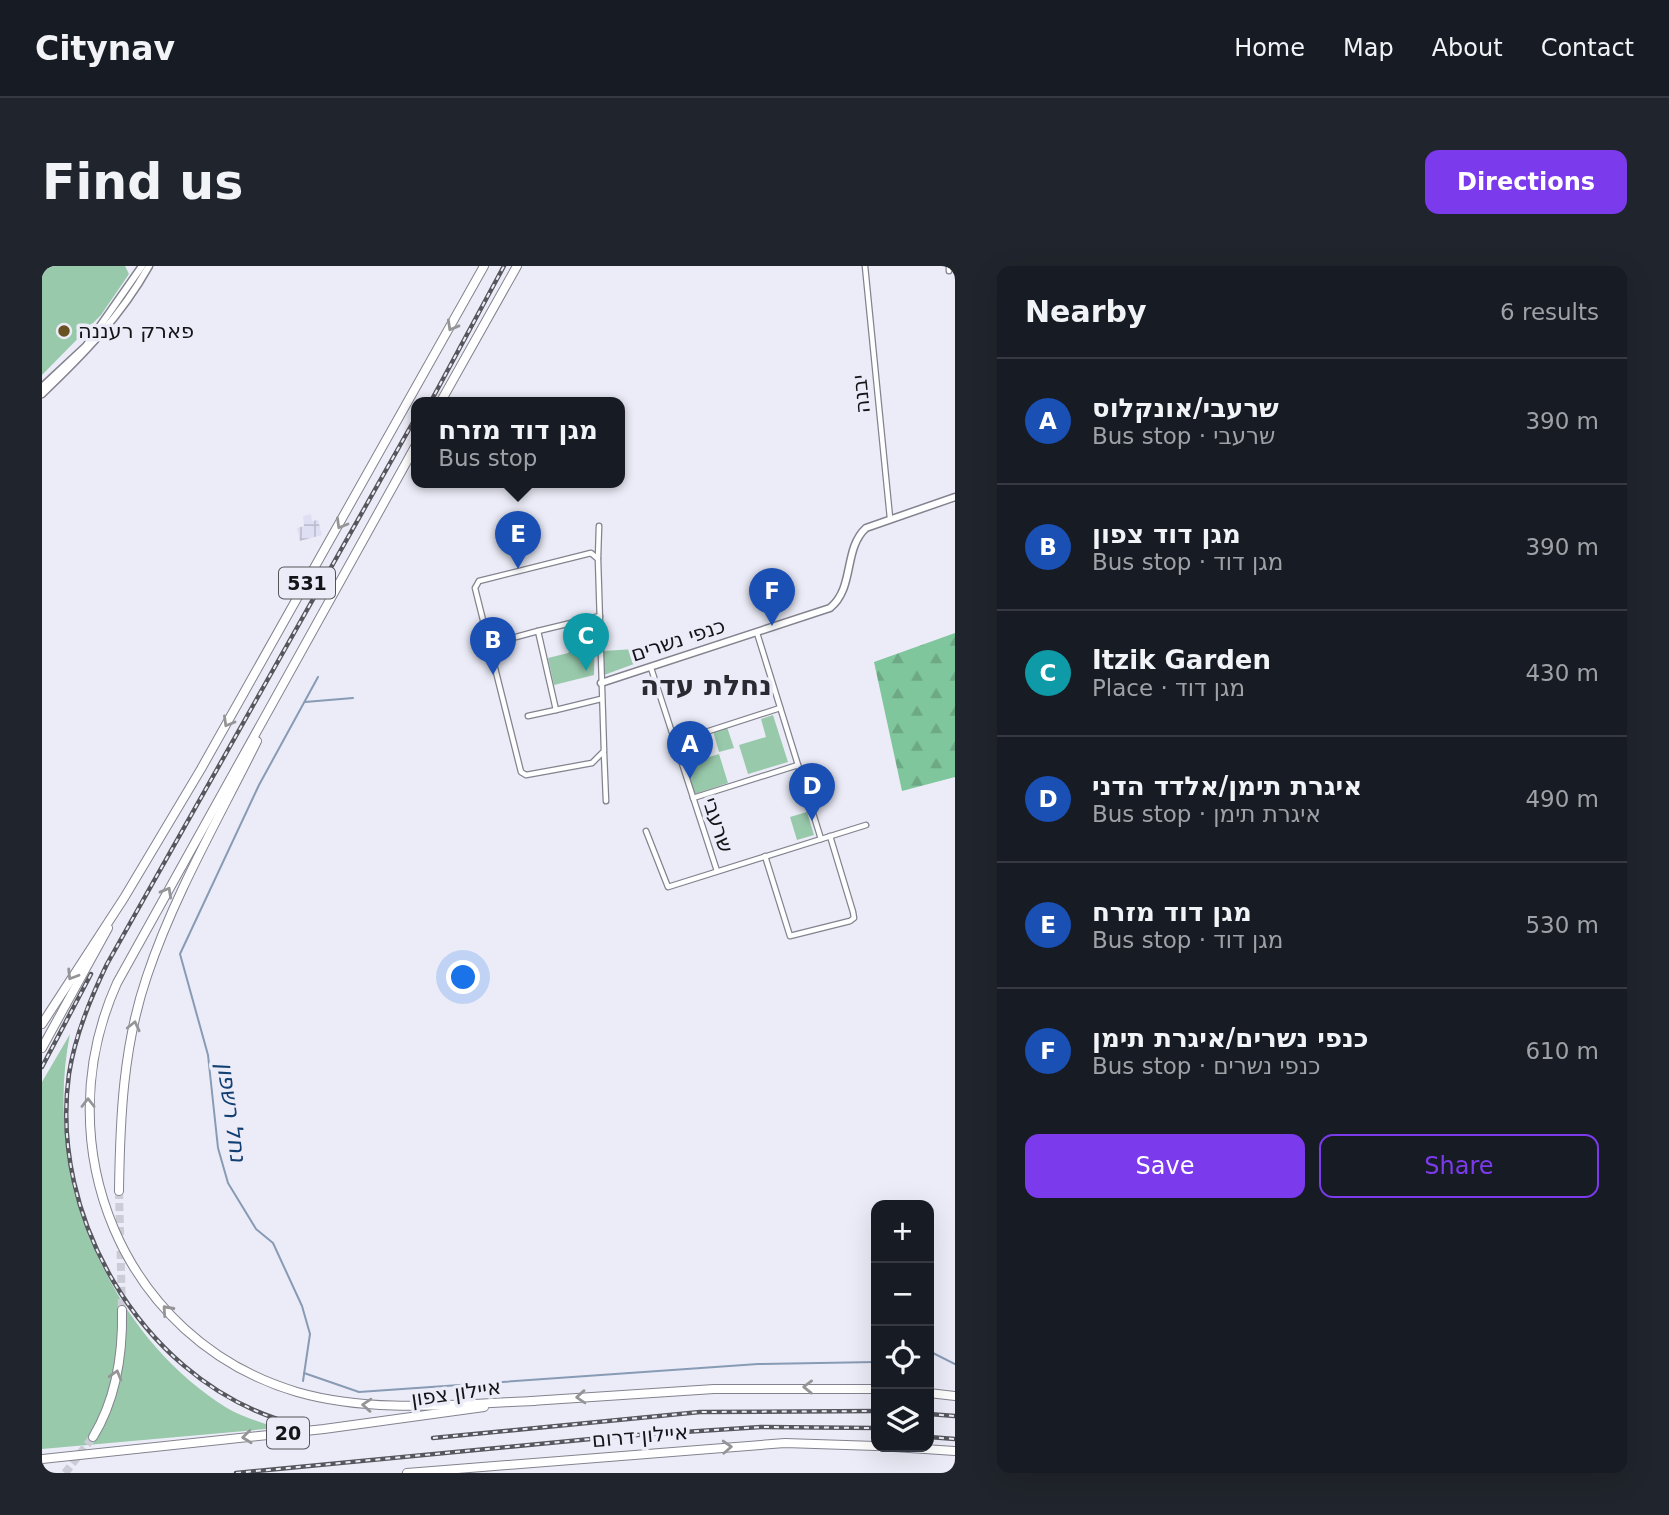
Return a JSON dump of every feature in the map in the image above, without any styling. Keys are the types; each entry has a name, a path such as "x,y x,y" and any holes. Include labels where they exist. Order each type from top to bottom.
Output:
{"highway":[{"name":"531","path":"42,1048 124,898 201,769 484,266"},
{"path":"443,397 517,266"},
{"name":"531","path":"291,673 411,454"},
{"path":"119,1191 124,1085 146,978 178,901 291,673"},
{"path":"291,673 129,960 106,1010 93,1059 88,1106 92,1156 103,1202 128,1259 164,1308 199,1340 255,1377 299,1392 359,1404 394,1406 534,1401"},
{"path":"42,1024 124,898"},
{"path":"93,1437 107,1407 119,1365 122,1310"},
{"name":"איילון צפון","path":"42,1459 324,1429 534,1401 714,1389 871,1389"},
{"path":"934,1394 953,1396"},
{"name":"איילון דרום","path":"407,1473 785,1443 871,1446"},
{"path":"934,1450 955,1451"},
{"path":"444,1473 512,1464"}],"street":[{"path":"42,387 86,346 142,266"},
{"path":"42,394 90,348 136,288 149,266"},
{"name":"יבנה","path":"865,266 890,518"},
{"name":"כנפי נשרים","path":"601,683 812,616 840,600 858,537 866,528 955,497"},
{"path":"599,526 601,699 606,801"},
{"path":"598,559 591,553 479,581 475,587 522,774 592,763 604,751"},
{"path":"516,637 600,616"},
{"path":"538,631 556,710"},
{"path":"757,633 821,839"},
{"name":"שרעבי","path":"651,667 717,871"},
{"path":"528,716 601,699"},
{"path":"675,742 780,708"},
{"path":"693,798 798,765"},
{"path":"646,831 668,887 866,825"},
{"path":"765,856 790,936 850,921 854,918 853,912 830,836"}],"shaded area":[{"path":"311,514 312,521 318,520 322,535 300,541 297,528 304,526 303,516"}],"green space":[{"name":"פארק רעננה","path":"42,266 125,266 129,274 101,315 42,375"},
{"path":"595,619 594,675 554,685 548,658 568,653 572,647 567,625"},
{"path":"955,633 955,777 902,791 874,662"},
{"path":"635,649 634,664 604,675 603,651"},
{"path":"773,715 788,762 748,774 739,745 766,737 761,719"},
{"path":"727,727 734,748 719,752 713,731"},
{"path":"719,754 728,783 692,795 683,765"},
{"path":"807,812 814,835 797,840 790,817"},
{"path":"70,1034 64,1087 66,1140 76,1193 93,1245 117,1294 148,1338 185,1376 227,1408 277,1428 42,1449 42,1082"}],"waterway":[{"name":"נחל רשפון","path":"303,1381 310,1334 302,1306 273,1243 256,1229 228,1183 218,1148 208,1055 180,954 259,785 318,677"},
{"path":"305,702 353,698"},
{"path":"934,1354 955,1364"},
{"path":"304,1373 359,1392 758,1364 871,1362"}],"tunnel":[{"path":"119,1191 122,1310"},
{"path":"65,1473 93,1437"}],"railway":[{"path":"433,397 504,266"},
{"path":"277,1419 228,1397 184,1366 146,1327 114,1282 90,1233 74,1181 67,1128 69,1074 84,1017 107,964 411,426"},
{"path":"42,1067 91,974"},
{"path":"433,1438 700,1412 871,1411"},
{"path":"934,1414 955,1416"},
{"path":"236,1473 622,1436 761,1427 871,1428"},
{"path":"934,1437 955,1439"}],"place":[{"name":"פארק רעננה","path":"64,331"},
{"name":"מגן דוד מזרח","path":"518,569"},
{"name":"כנפי נשרים/איגרת תימן","path":"772,626"},
{"name":"Itzik Garden","path":"586,671"},
{"name":"מגן דוד צפון","path":"493,675"},
{"name":"שרעבי/אונקלוס","path":"690,779"},
{"name":"איגרת תימן/אלדד הדני","path":"812,821"}],"district":[{"name":"נחלת עדה","path":"706,685"}]}
